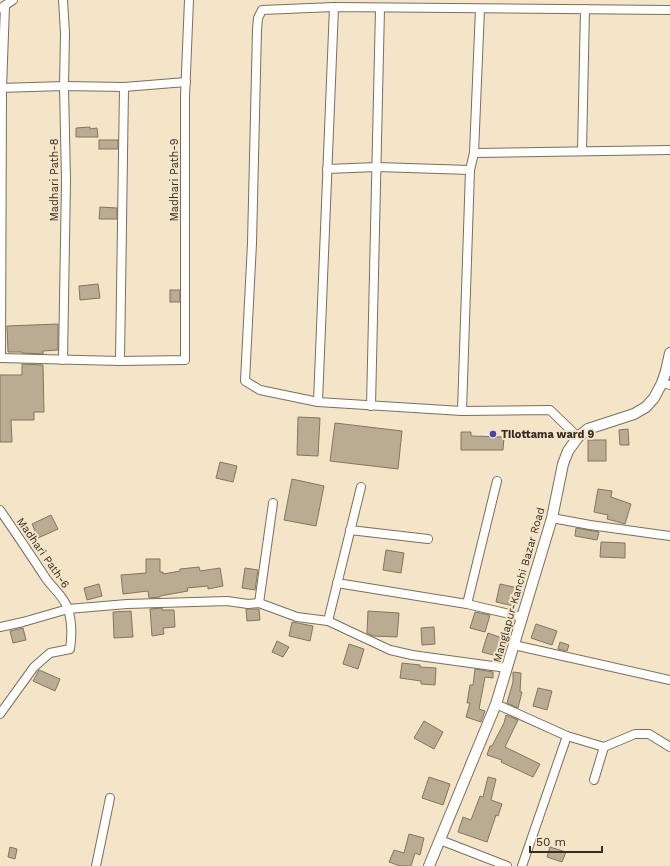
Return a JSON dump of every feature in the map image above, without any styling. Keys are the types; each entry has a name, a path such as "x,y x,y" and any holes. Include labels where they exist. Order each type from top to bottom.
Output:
{"street":[{"name":"Madhari Path-8","path":"63,0 65,33 64,86 66,181 63,360"},
{"name":"Madhari Path-9","path":"120,361 185,360 186,82 189,0"},
{"path":"6,3 1,88 1,358 120,361 124,87"},
{"path":"578,437 550,410 462,411 318,402 260,390 244,381 252,242 258,18 262,10 334,7 361,4 380,8 670,10"},
{"path":"318,402 334,7"},
{"path":"371,406 380,8"},
{"path":"462,411 470,170 474,153 480,9"},
{"path":"582,151 585,9"},
{"path":"1,88 64,86 124,87 186,82"},
{"path":"474,153 670,150"},
{"path":"327,169 377,167 470,170"},
{"name":"Manglapur-Kanchi Bazar Road","path":"429,866 496,704 552,518 563,464 568,451 578,437 588,429 634,414 646,406 666,384 666,371 670,353"},
{"path":"467,604 496,481"},
{"path":"328,622 361,487"},
{"path":"259,603 273,503"},
{"name":"Madhari Path-6","path":"0,510 36,561 46,578 60,595 68,609"},
{"path":"552,518 670,536"},
{"path":"350,530 428,539"},
{"path":"338,583 467,604 522,617"},
{"path":"0,626 23,622 68,609 127,604 227,601 248,604 259,603 297,617 328,622 390,650 412,655 507,668"},
{"path":"0,714 34,667 50,653 70,649 72,636 68,609"},
{"path":"514,645 670,680"},
{"path":"496,704 567,736 604,747 634,734 649,734 670,747"},
{"path":"522,866 567,736"},
{"path":"594,780 604,747"},
{"path":"96,866 110,798"},
{"path":"440,840 507,866"}],"building":[{"path":"90,127 90,129 97,128 98,137 76,137 76,128"},
{"path":"99,140 118,140 118,149 99,149"},
{"path":"100,207 117,208 117,219 99,219"},
{"path":"98,284 100,298 80,300 79,286"},
{"path":"170,290 180,290 180,302 170,302"},
{"path":"58,324 58,350 43,351 43,354 8,352 7,326"},
{"path":"22,364 43,365 44,412 34,412 34,420 11,420 12,442 0,442 0,375 22,375"},
{"path":"298,417 320,418 318,456 297,455"},
{"path":"335,423 402,431 398,469 330,461"},
{"path":"628,429 629,445 620,445 619,430"},
{"path":"461,432 471,432 471,436 504,437 503,450 461,450"},
{"path":"588,440 606,440 606,461 588,461"},
{"path":"220,462 237,466 233,482 216,478"},
{"path":"292,479 324,486 316,526 284,520"},
{"path":"598,489 612,491 611,497 631,504 625,524 607,519 608,515 594,512"},
{"path":"51,515 58,529 38,538 32,524"},
{"path":"576,528 599,532 597,540 575,536"},
{"path":"601,542 625,543 625,558 600,557"},
{"path":"386,550 404,553 401,573 383,570"},
{"path":"146,559 160,559 160,572 163,572 163,574 180,571 180,569 199,567 200,571 220,568 223,586 208,589 208,586 187,588 188,591 149,598 148,591 123,594 121,575 146,573"},
{"path":"245,568 258,570 255,590 242,588"},
{"path":"99,584 102,596 87,600 84,588"},
{"path":"500,584 518,588 514,606 496,602"},
{"path":"162,608 162,610 174,610 175,627 163,628 164,634 152,636 150,609"},
{"path":"246,609 259,609 260,620 247,621"},
{"path":"131,611 133,637 114,638 113,612"},
{"path":"368,611 399,613 397,637 373,636 367,633"},
{"path":"475,612 490,615 485,632 470,628"},
{"path":"292,622 313,626 310,641 289,636"},
{"path":"536,624 557,631 552,645 531,638"},
{"path":"434,627 435,644 422,645 421,628"},
{"path":"23,628 26,640 13,643 10,631"},
{"path":"488,633 502,638 497,656 482,652"},
{"path":"277,641 289,647 283,657 272,652"},
{"path":"560,642 569,645 567,651 558,649"},
{"path":"349,644 364,649 358,669 343,664"},
{"path":"402,663 420,665 420,667 436,668 435,685 421,684 421,681 400,678"},
{"path":"475,669 493,672 493,678 485,677 479,709 485,711 481,722 466,717 470,703 467,703 470,685 473,685"},
{"path":"39,670 60,679 55,691 33,681"},
{"path":"513,672 521,673 520,692 522,692 518,708 507,703 513,682"},
{"path":"538,688 552,691 547,710 533,706"},
{"path":"506,715 518,720 505,747 540,764 533,777 501,762 502,760 487,755 490,746 492,746 504,723"},
{"path":"424,721 443,732 434,749 414,738"},
{"path":"429,777 450,784 443,805 422,798"},
{"path":"488,777 496,779 491,800 502,804 498,816 496,815 487,842 458,832 463,817 471,820 480,796 483,797"},
{"path":"409,834 424,838 420,855 415,853 411,866 400,866 389,862 394,850 404,853"},
{"path":"10,847 17,849 15,859 8,857"},
{"path":"550,847 566,852 562,862 547,857"}],"place":[{"name":"Tilottama ward 9","path":"493,434"}]}
